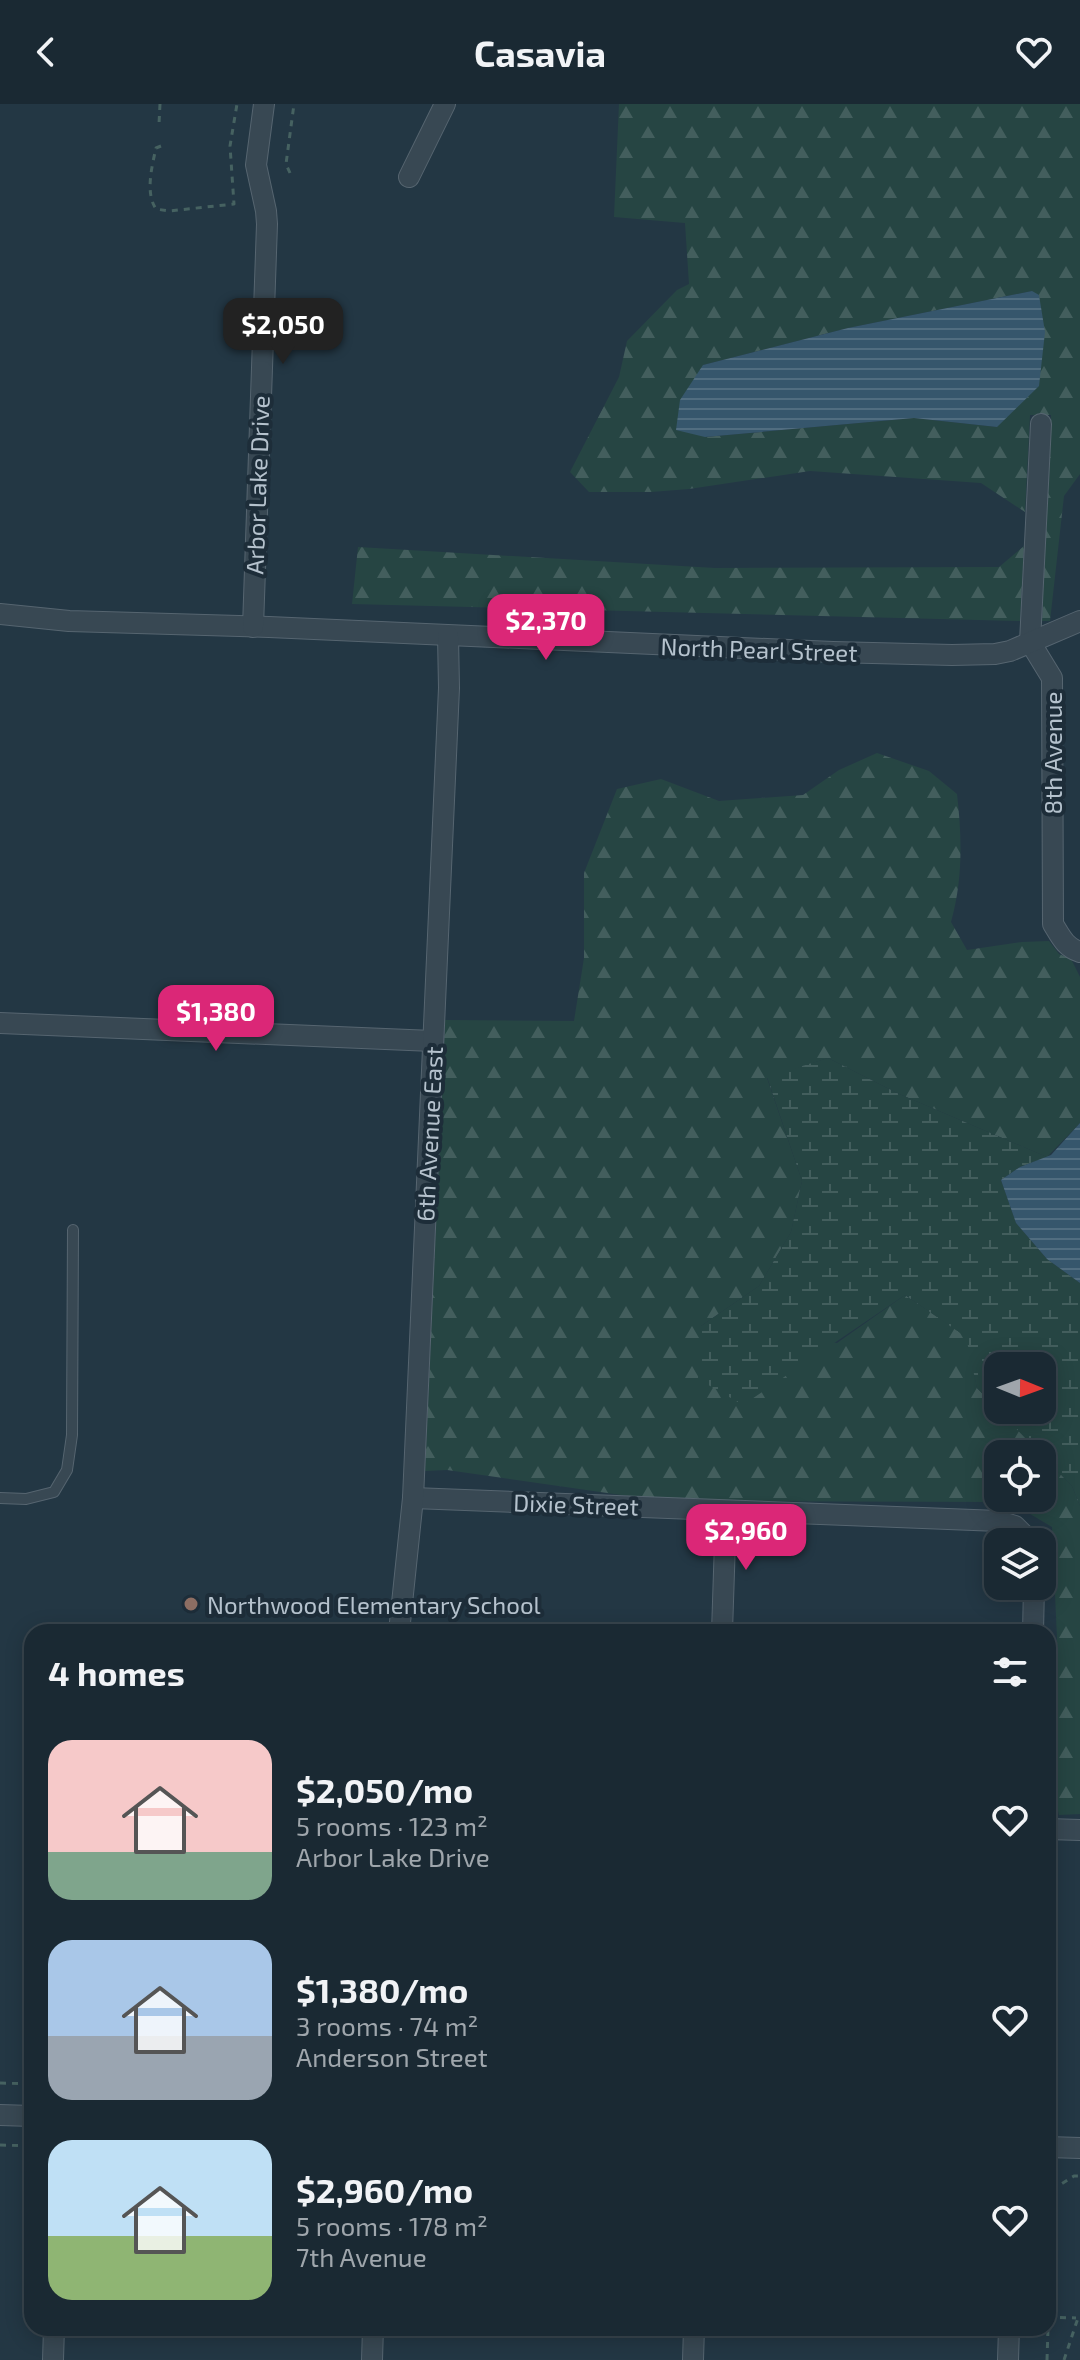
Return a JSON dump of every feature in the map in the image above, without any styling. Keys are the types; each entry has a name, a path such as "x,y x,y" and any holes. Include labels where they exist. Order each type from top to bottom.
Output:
{"street":[{"name":"Arbor Lake Drive","path":"253,627 267,224 256,165 264,104"},
{"path":"409,177 445,104"},
{"path":"1030,642 1041,424"},
{"name":"North Pearl Street","path":"0,614 69,621 952,655 995,654 1080,621"},
{"name":"6th Avenue East","path":"400,1624 413,1498 449,688 448,636"},
{"name":"8th Avenue","path":"1030,642 1052,678 1053,924 1072,947"},
{"path":"0,1023 433,1041"},
{"name":"Dixie Street","path":"413,1498 999,1521 1017,1528"},
{"path":"722,1624 726,1511"},
{"path":"1033,1624 1034,1600"},
{"path":"1056,1829 1080,1830"},
{"path":"0,2115 24,2116"},
{"path":"1056,2147 1080,2148"},
{"path":"53,2360 54,2336"},
{"path":"372,2360 373,2336"},
{"path":"693,2360 694,2336"},
{"path":"1008,2360 1009,2336"}],"lane":[{"path":"0,1498 26,1499 54,1492 67,1470 72,1435 73,1230"}],"path":[{"path":"160,104 159,124 162,126"},
{"path":"161,146 156,148 152,163 150,200 156,209 169,211 234,204 230,146 237,104"},
{"path":"290,173 286,164 294,104"},
{"path":"0,2083 24,2084"},
{"path":"0,2145 24,2146"},
{"path":"1056,2187 1074,2176 1080,2176"},
{"path":"1056,2317 1079,2318 1064,2360"},
{"path":"1047,2360 1048,2336"}],"green space":[{"path":"619,104 1080,104 1080,474 1064,496 1050,621 1042,621 1051,415 1030,415 1025,512 981,483 810,471 689,489 589,492 570,472 619,377 627,341 677,290 689,284 685,223 614,217","holes":["1032,291 997,427 914,418 705,437 703,365 848,328"]},
{"path":"1024,546 1020,621 352,604 358,547 715,568 999,567"},
{"path":"877,753 929,771 957,794 960,858 958,890 951,922 967,950 1049,941 1059,954 1071,959 1080,977 1080,1123 1047,1157 897,1093 828,1058 767,1078 802,1181 791,1232 759,1286 701,1326 837,1343 905,1295 967,1337 977,1388 984,1395 984,1424 1012,1424 1027,1440 984,1440 984,1502 717,1501 628,1496 447,1470 425,1471 445,1020 574,1021 584,958 584,873 617,789 661,779 719,801 803,795 839,770"},
{"path":"828,1058 897,1093 1047,1157 1020,1167 1001,1180 1016,1223 1047,1259 1080,1283 1080,1506 1072,1486 1056,1470 1056,1440 1027,1440 1012,1424 1056,1424 1056,1352 984,1352 984,1395 977,1388 966,1337 905,1295 743,1405 698,1379 701,1326 759,1286 791,1232 802,1181 767,1077"},
{"path":"1056,1469 1072,1486 1080,1506 1080,1814 1059,1815 1056,1802 1056,1528 1027,1512 1056,1512"}],"water":[{"path":"1032,291 1039,295 1045,332 1039,386 997,427 914,418 705,437 676,430 680,400 703,365 848,328"},
{"path":"1080,1123 1080,1283 1047,1259 1016,1223 1001,1180 1020,1167 1051,1155"}],"place":[{"name":"Northwood Elementary School","path":"191,1604"}]}
